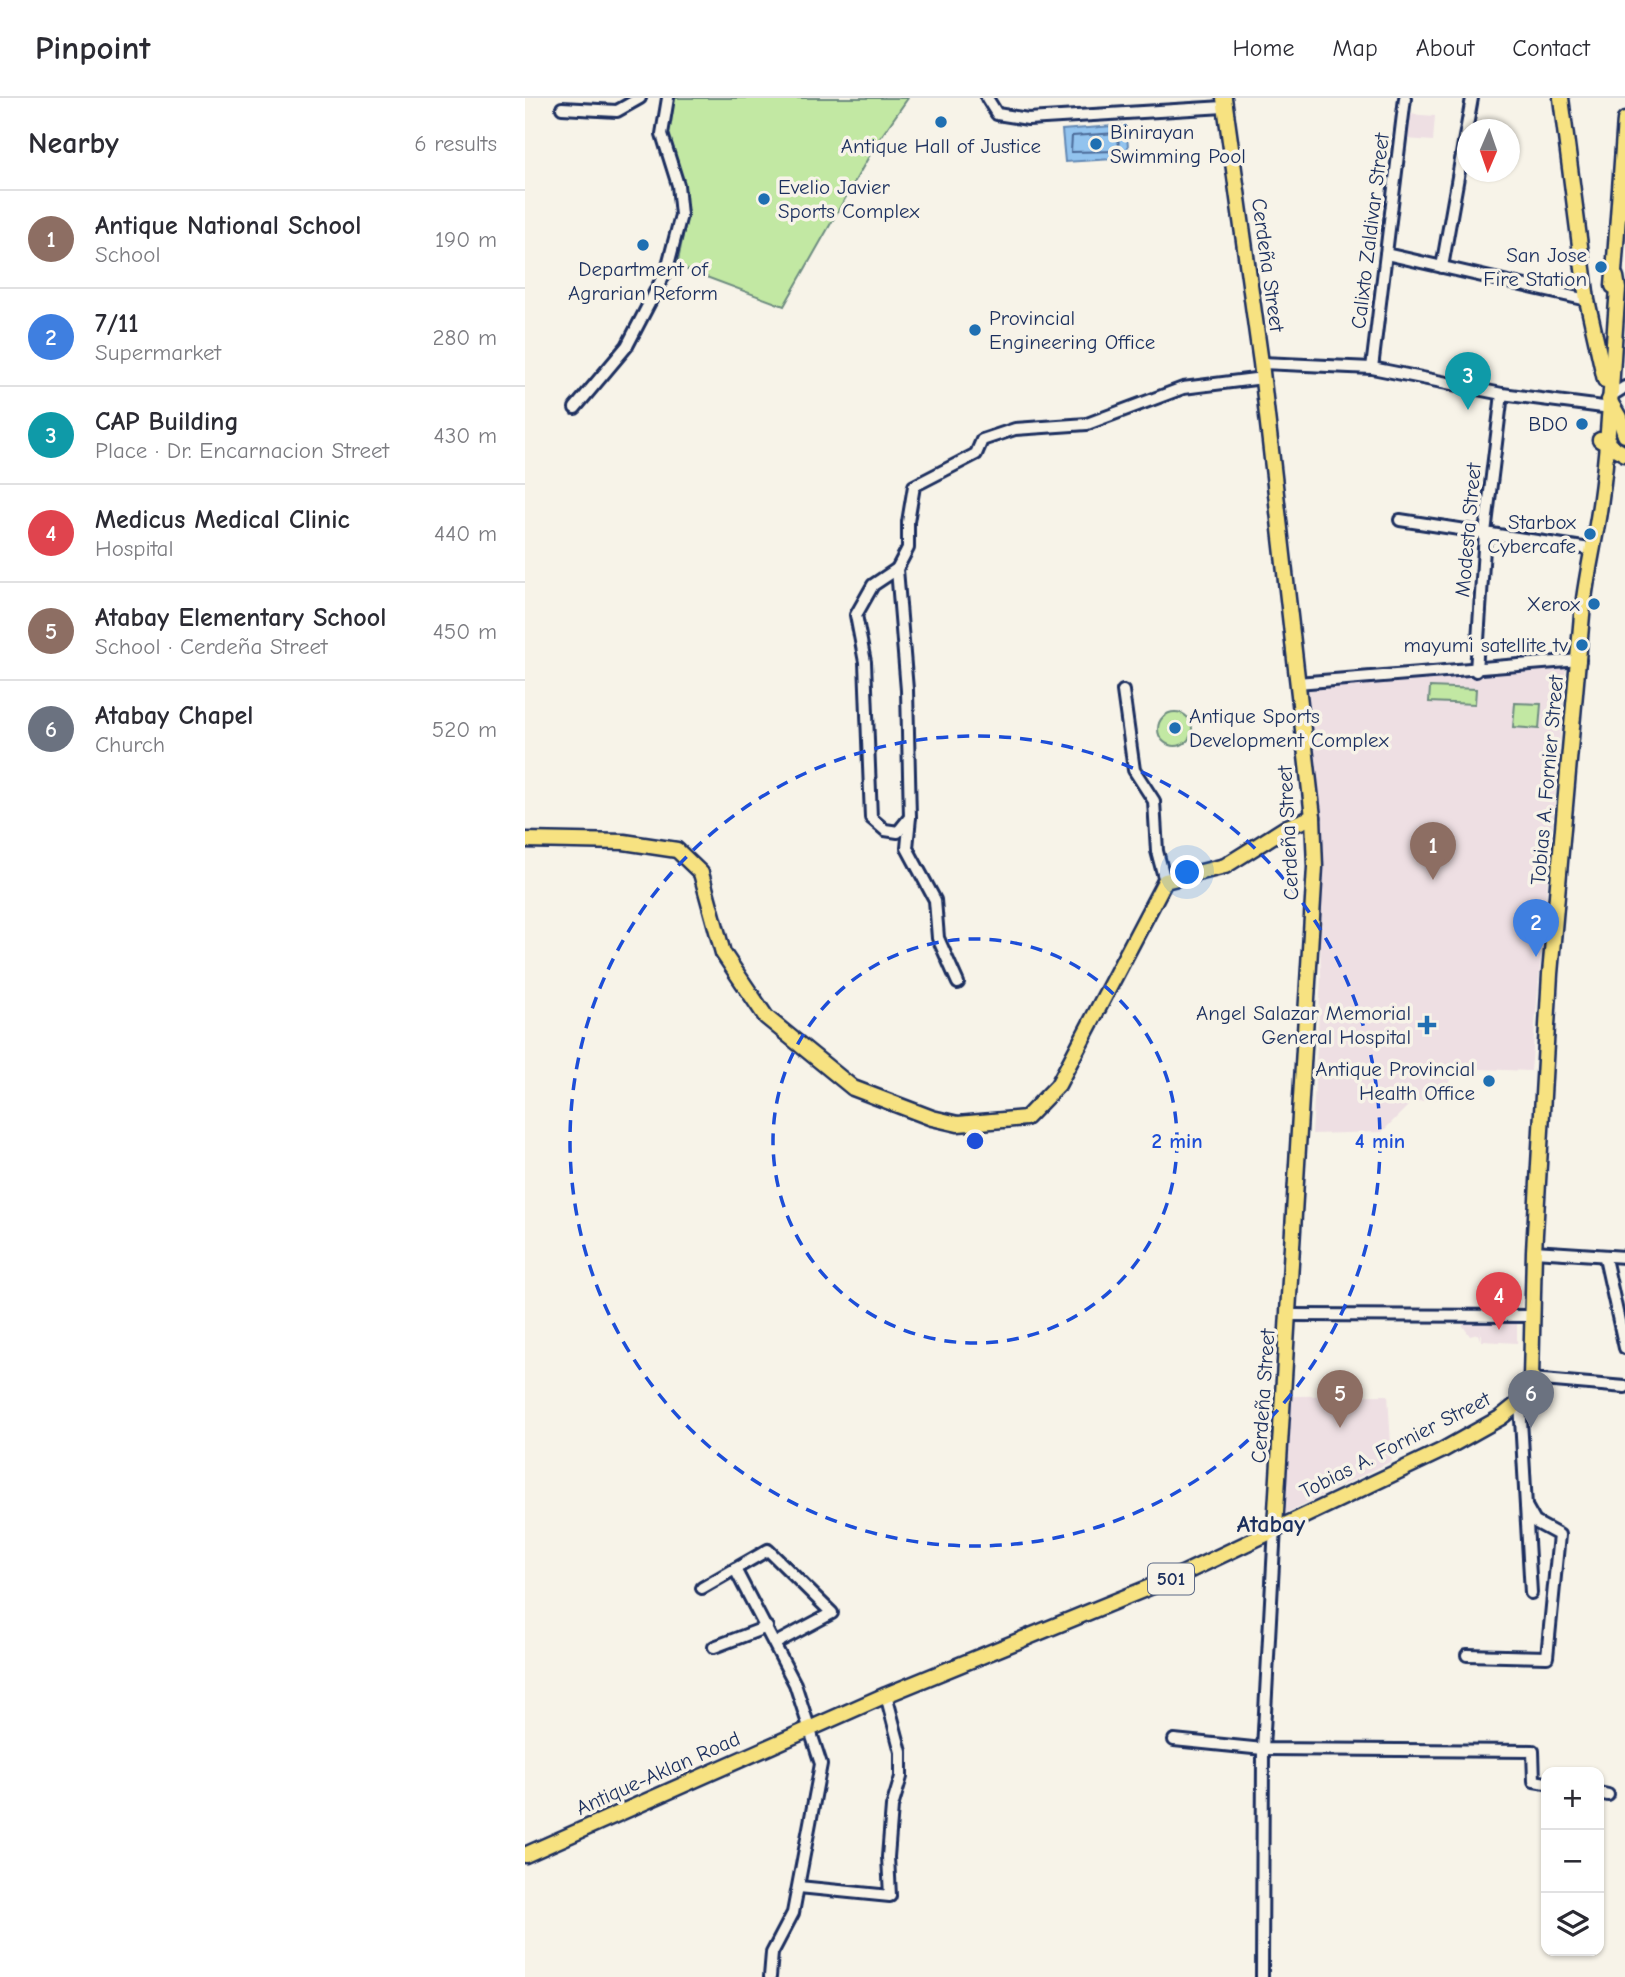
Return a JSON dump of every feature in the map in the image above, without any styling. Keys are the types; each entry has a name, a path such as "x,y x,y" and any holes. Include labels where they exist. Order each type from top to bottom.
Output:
{"main road":[{"path":"1561,98 1587,300 1605,380"},
{"name":"Cerdeña Street","path":"1224,102 1262,371 1313,817 1315,867 1290,1315 1275,1527"},
{"name":"Tobias A. Fornier Street","path":"1607,401 1605,380 1616,277 1625,120"},
{"name":"Tobias A. Fornier Street","path":"808,1729 1182,1574 1275,1527 1441,1451 1500,1418 1520,1402 1531,1379 1534,1251 1550,974 1590,549 1588,534 1607,401 1618,289 1616,277"},
{"path":"1607,401 1625,435"},
{"path":"1602,441 1625,454"},
{"path":"525,841 624,842 677,850 701,873 723,953 766,1017 853,1088 932,1118 958,1124 1026,1118 1058,1085 1165,881 1225,866 1287,827 1313,817"},
{"name":"Antique-Aklan Road","path":"525,1855 808,1729"}],"street":[{"path":"562,108 617,111 640,98"},
{"path":"575,408 627,346 667,269 681,215 678,185 661,134 668,98"},
{"path":"987,98 997,114 1027,119 1224,102"},
{"name":"Calixto Zaldivar Street","path":"1373,368 1405,98"},
{"path":"1442,267 1472,98"},
{"path":"1386,254 1587,300"},
{"path":"910,817 898,832 885,830 871,818 865,662 856,615 873,585 897,569 908,548 908,522 914,486 976,454 982,440 1015,429 1087,424 1183,388 1262,371 1373,368 1502,394 1607,401 1625,387"},
{"name":"Modesta Street","path":"1476,671 1485,533 1502,394"},
{"path":"1400,520 1590,549"},
{"path":"897,569 907,690 910,817 907,848 935,900 938,938 958,983"},
{"path":"1297,683 1476,671 1580,660"},
{"path":"1123,691 1134,770 1154,801 1157,851 1165,881"},
{"path":"1534,1251 1605,1258 1625,1257"},
{"path":"1605,1258 1625,1348"},
{"path":"1290,1315 1532,1316"},
{"path":"1531,1379 1625,1387"},
{"path":"1520,1402 1531,1593"},
{"path":"1467,1655 1546,1657 1559,1535 1535,1522 1526,1506"},
{"path":"1262,1977 1263,1749 1275,1527"},
{"path":"702,1588 768,1550 832,1613 776,1643"},
{"path":"735,1569 776,1643 795,1684 821,1764 793,1913 772,1953 770,1977"},
{"path":"714,1647 767,1627"},
{"path":"799,1887 890,1896 888,1857 892,1807 901,1777 901,1752 886,1695"},
{"path":"1174,1740 1263,1749 1533,1751 1534,1781 1541,1782"}],"shaded area":[{"path":"1408,114 1435,116 1433,141 1406,139"},
{"path":"1566,667 1531,1071 1453,1068 1445,1098 1412,1102 1382,1132 1312,1134 1321,979 1316,780 1308,690"},
{"path":"1462,1318 1517,1319 1517,1343 1482,1341 1480,1331 1480,1340 1478,1334 1470,1336 1463,1326"},
{"path":"1388,1395 1392,1461 1282,1515 1292,1396"}],"green space":[{"name":"Evelio Javier Sports Complex","path":"672,98 908,98 876,144 784,306 677,266 687,215 667,131"},
{"path":"1430,687 1476,689 1475,704 1429,702"},
{"path":"1515,703 1541,704 1539,729 1513,727"},
{"name":"Antique Sports Development Complex","path":"1175,712 1187,717 1192,729 1187,741 1175,746 1163,741 1158,729 1163,717"}],"water":[{"name":"Binirayan Swimming Pool","path":"1126,125 1129,158 1065,162 1062,130"}],"place":[{"name":"Antique Hall of Justice","path":"941,122"},
{"name":"Binirayan Swimming Pool","path":"1096,144"},
{"name":"Evelio Javier Sports Complex","path":"764,199"},
{"name":"Department of Agrarian Reform","path":"643,245"},
{"name":"San Jose Fire Station","path":"1601,267"},
{"name":"Provincial Engineering Office","path":"975,330"},
{"name":"CAP Building","path":"1468,410"},
{"name":"BDO","path":"1582,424"},
{"name":"Starbox Cybercafe","path":"1590,534"},
{"name":"Xerox","path":"1594,604"},
{"name":"mayumi satellite tv","path":"1582,645"},
{"name":"Antique Sports Development Complex","path":"1175,728"},
{"name":"Antique National School","path":"1433,880"},
{"name":"7/11","path":"1536,957"},
{"name":"Angel Salazar Memorial General Hospital","path":"1427,1025"},
{"name":"Antique Provincial Health Office","path":"1489,1081"},
{"name":"Medicus Medical Clinic","path":"1499,1330"},
{"name":"Atabay Elementary School","path":"1340,1428"},
{"name":"Atabay Chapel","path":"1531,1428"}],"district":[{"name":"Atabay","path":"1271,1524"}]}
